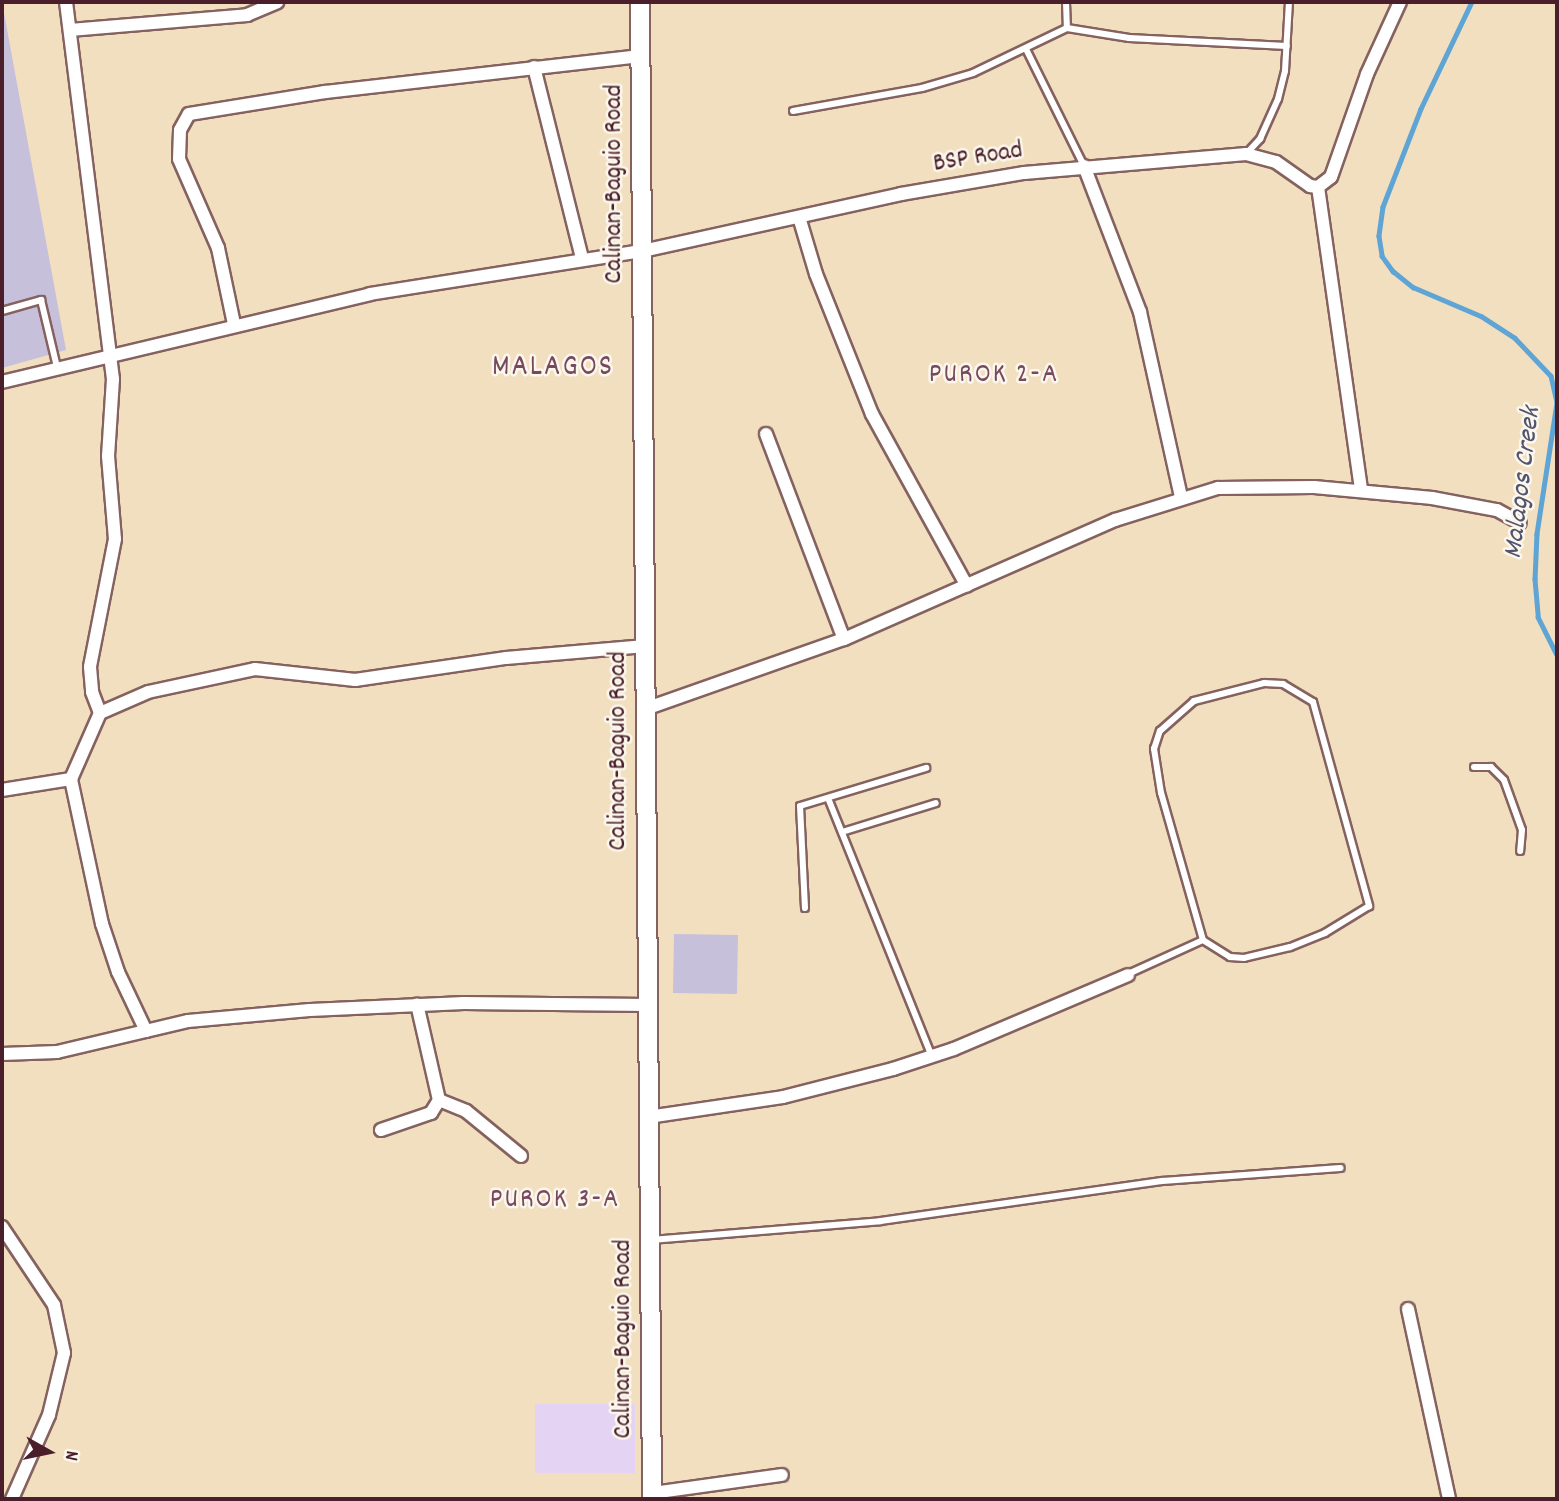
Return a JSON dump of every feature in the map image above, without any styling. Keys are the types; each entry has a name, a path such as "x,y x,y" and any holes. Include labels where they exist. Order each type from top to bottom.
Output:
{"main road":[{"name":"Calinan-Baguio Road","path":"640,2 652,1496"}],"street":[{"path":"66,2 111,353 108,456 116,539 90,667 92,692 100,713"},
{"path":"70,30 247,15 277,2"},
{"path":"1361,491 1318,187 1331,177 1367,74 1400,2"},
{"path":"234,324 218,248 179,159 180,130 190,114 325,92 641,56"},
{"path":"534,67 582,258"},
{"name":"BSP Road","path":"2,382 234,324 430,282 642,251 901,194 1084,166 1247,154 1276,162 1310,186 1318,187"},
{"path":"1084,166 1140,312 1181,496"},
{"path":"799,216 830,312 872,414 967,586"},
{"path":"766,434 844,639"},
{"path":"645,709 844,639 1115,520 1181,496 1218,488 1263,485 1361,491 1474,505 1520,523"},
{"path":"146,1031 118,972 102,924 71,779 100,713 148,692 255,669 355,680 451,664 645,646"},
{"path":"2,790 71,779"},
{"path":"648,1116 783,1097 932,1057 1128,975"},
{"path":"381,1130 431,1113 439,1100 417,1004"},
{"path":"2,1054 58,1052 146,1031 241,1015 417,1004 648,1005"},
{"path":"439,1100 466,1111 521,1156"},
{"path":"2,1227 54,1305 64,1353 49,1415 12,1499"},
{"path":"1408,1309 1449,1499"},
{"path":"652,1496 782,1475"}],"lane":[{"path":"1066,2 1067,28"},
{"path":"1247,154 1260,139 1278,99 1287,46 1289,2"},
{"path":"793,111 922,88 973,73 1067,28 1129,38 1287,46"},
{"path":"1026,49 1084,166"},
{"path":"2,311 41,300 57,367"},
{"path":"1264,683 1283,684 1313,702 1369,906 1325,933 1263,954 1230,957 1203,940 1161,793 1154,749 1160,731 1194,701 1264,683"},
{"path":"1474,767 1491,767 1504,780 1522,830 1520,851"},
{"path":"805,908 800,806 926,768"},
{"path":"828,798 932,1057"},
{"path":"842,832 936,803"},
{"path":"1128,975 1203,940"},
{"path":"650,1240 880,1221 1112,1186 1341,1168"}],"shaded area":[{"path":"2,2 66,350 2,368"},
{"path":"674,934 738,935 737,994 673,993"},
{"path":"535,1404 635,1404 635,1473 535,1473"}],"waterway":[{"name":"Malagos Creek","path":"1472,2 1421,109 1383,207 1379,236 1382,256 1393,271 1413,287 1481,316 1515,338 1551,376 1557,403 1537,534 1535,579 1538,617 1557,655"}],"district":[{"name":"MALAGOS","path":"553,369"},
{"name":"PUROK 2-A","path":"994,376"},
{"name":"PUROK 3-A","path":"555,1201"}]}
